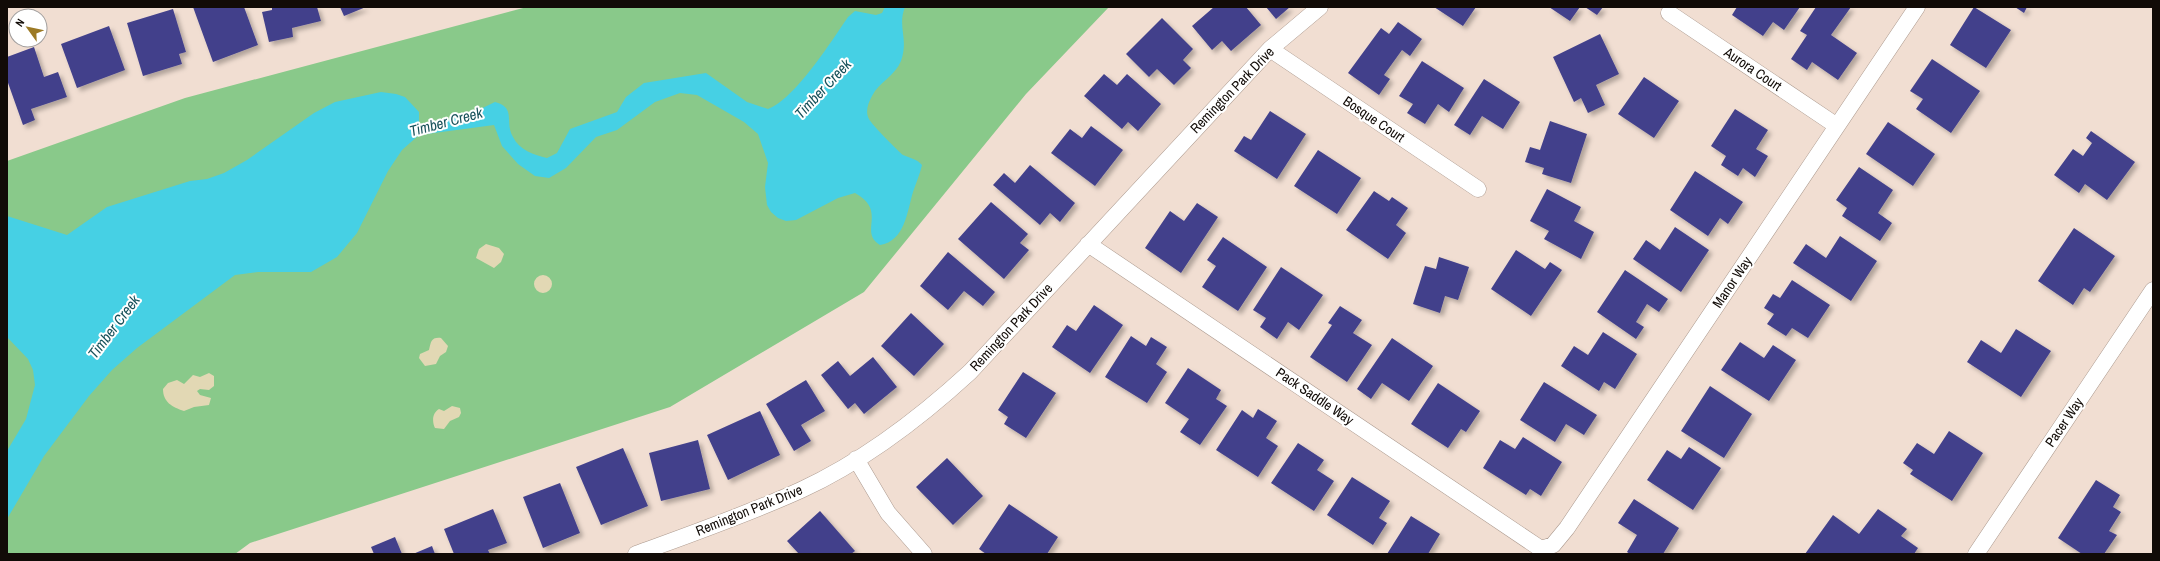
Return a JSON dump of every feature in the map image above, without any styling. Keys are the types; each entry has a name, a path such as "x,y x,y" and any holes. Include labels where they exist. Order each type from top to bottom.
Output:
{"street":[{"name":"Remington Park Drive","path":"636,554 802,490 856,459 912,422 970,372 1270,49 1320,7"},
{"name":"Manor Way","path":"1541,549 1554,545 1567,528 1917,7"},
{"name":"Aurora Court","path":"1669,13 1836,126"},
{"name":"Bosque Court","path":"1270,49 1478,189"},
{"name":"Pack Saddle Way","path":"1088,244 1541,549"},
{"name":"Pacer Way","path":"1976,554 2153,290"},
{"path":"856,459 888,513 924,554"}],"green space":[{"path":"527,7 1109,7 1026,94 864,292 670,407 250,543 235,554 7,554 7,161 185,98"}],"sand":[{"path":"486,244 499,248 504,254 501,262 494,268 476,258 479,249"},
{"path":"539,275 547,275 552,280 550,291 547,293 539,293 534,288 534,280"},
{"path":"441,338 448,346 446,352 440,356 436,364 425,366 419,358 420,354 429,350 433,339"},
{"path":"209,373 214,376 214,386 209,390 200,389 197,391 200,395 211,398 209,405 194,407 184,411 172,406 166,401 163,394 163,389 168,383 177,380 184,384 193,375 200,377"},
{"path":"452,406 460,408 461,413 459,417 450,421 444,429 435,428 433,420 435,413 439,409 444,411"}],"water":[{"name":"Timber Creek","path":"885,7 905,7 902,21 904,39 903,53 901,61 895,71 872,96 867,113 871,122 900,153 916,160 922,165 907,217 900,232 895,238 880,245 874,240 871,234 872,214 870,207 865,200 855,193 838,198 796,220 786,221 778,218 771,212 767,205 765,187 768,163 758,134 744,122 697,95 680,93 655,102 617,130 596,137 566,168 549,178 535,176 518,164 502,146 494,125 419,135 402,150 388,171 357,233 337,257 311,272 258,272 235,275 137,348 112,370 89,396 44,456 7,519 7,451 26,419 35,385 33,370 28,359 7,337 7,216 67,235 107,207 190,181 207,179 224,173 247,160 314,113 335,102 381,92 405,97 419,112 419,127 468,115 495,102 506,108 509,116 509,126 516,142 523,149 547,158 557,153 570,129 617,112 626,97 644,83 706,73 747,102 768,109 778,103 800,83 822,55 848,17 855,11 876,15 882,13"}],"building":[{"path":"193,7 244,7 258,45 213,62"},
{"path":"272,7 317,7 321,21 292,28 293,37 269,42 262,12 272,10"},
{"path":"340,7 366,7 344,16"},
{"path":"1214,7 1246,7 1261,25 1231,51 1222,41 1212,50 1192,26"},
{"path":"1266,7 1290,7 1276,19"},
{"path":"1434,7 1476,7 1463,26"},
{"path":"1549,7 1580,7 1570,21"},
{"path":"1585,7 1603,7 1597,15"},
{"path":"1737,7 1800,7 1784,30 1773,22 1763,36 1732,15"},
{"path":"1816,7 1851,7 1831,35 1857,53 1838,80 1812,62 1807,70 1791,59 1807,35 1800,31"},
{"path":"1974,7 2011,30 1986,68 1950,45"},
{"path":"2015,7 2027,7 2024,13"},
{"path":"173,9 186,52 179,54 182,64 143,76 127,23"},
{"path":"1162,18 1193,49 1183,60 1191,68 1174,85 1157,69 1149,77 1126,54"},
{"path":"1398,22 1422,39 1410,56 1402,50 1384,75 1390,79 1379,95 1348,73 1381,28 1389,34"},
{"path":"109,26 125,70 77,88 61,44"},
{"path":"1600,34 1619,74 1596,85 1605,105 1588,113 1581,98 1574,102 1553,57"},
{"path":"34,48 44,77 58,72 67,97 31,109 35,120 23,125 7,80 7,57"},
{"path":"1932,59 1980,91 1951,133 1916,109 1923,99 1910,91"},
{"path":"1422,61 1464,88 1449,112 1438,104 1425,124 1407,113 1413,104 1399,96"},
{"path":"1104,74 1117,85 1127,74 1161,104 1138,131 1128,122 1122,129 1084,96"},
{"path":"1644,77 1679,101 1654,138 1618,114"},
{"path":"1484,79 1520,102 1503,129 1482,116 1470,135 1454,125"},
{"path":"1735,109 1768,130 1756,149 1768,156 1755,177 1743,168 1738,176 1721,165 1726,156 1711,146"},
{"path":"1270,111 1306,134 1277,179 1234,151 1244,136 1251,140"},
{"path":"1550,121 1587,134 1571,183 1542,174 1544,168 1525,162 1530,147 1540,150"},
{"path":"1888,122 1935,154 1913,186 1866,154"},
{"path":"1091,126 1123,150 1095,186 1051,153 1070,129 1082,138"},
{"path":"2091,131 2135,162 2107,200 2085,184 2079,193 2054,175 2073,149 2083,156 2092,143 2086,138"},
{"path":"1318,150 1361,178 1337,214 1294,186"},
{"path":"1030,165 1075,203 1060,222 1050,213 1040,225 993,185 1004,173 1015,183"},
{"path":"1859,167 1893,190 1878,213 1892,223 1880,241 1842,216 1847,208 1836,200"},
{"path":"1695,171 1743,202 1728,224 1720,218 1708,236 1670,210"},
{"path":"1547,189 1581,207 1574,221 1594,232 1581,259 1544,239 1549,231 1530,221"},
{"path":"1374,191 1389,201 1392,197 1408,208 1396,225 1406,233 1388,259 1346,230"},
{"path":"991,202 1028,234 1020,243 1029,250 1004,279 958,239"},
{"path":"1197,203 1218,217 1181,273 1145,248 1170,211 1184,221"},
{"path":"1675,227 1709,250 1681,292 1633,259 1646,240 1660,250"},
{"path":"2074,228 2115,256 2090,292 2084,288 2073,305 2038,281"},
{"path":"1840,236 1877,261 1851,301 1793,263 1806,244 1826,258"},
{"path":"1223,237 1267,267 1238,311 1202,287 1216,266 1207,260"},
{"path":"1516,250 1545,269 1550,262 1562,270 1531,316 1491,289"},
{"path":"948,252 995,292 983,306 964,291 948,310 920,286"},
{"path":"1439,257 1469,267 1458,300 1445,296 1440,313 1413,304 1425,266 1436,269"},
{"path":"1281,267 1323,295 1299,330 1288,322 1277,339 1260,327 1266,318 1253,310"},
{"path":"1625,270 1668,299 1659,312 1647,304 1636,322 1644,327 1636,339 1597,312"},
{"path":"1792,280 1830,305 1808,338 1792,328 1786,336 1767,324 1774,314 1764,308 1773,294 1780,298"},
{"path":"1094,305 1123,325 1090,373 1052,347 1067,325 1076,331"},
{"path":"1340,306 1362,320 1353,333 1372,345 1347,382 1310,357 1332,325 1328,323"},
{"path":"911,313 944,344 914,376 881,346"},
{"path":"2016,329 2051,351 2021,397 1967,362 1981,340 2001,353"},
{"path":"1603,332 1637,354 1615,389 1604,382 1599,391 1561,366 1574,346 1588,355"},
{"path":"1131,336 1146,346 1151,337 1167,347 1156,364 1167,372 1147,403 1105,377"},
{"path":"1392,338 1433,366 1409,401 1382,383 1371,399 1357,389"},
{"path":"1740,342 1764,358 1773,345 1796,360 1769,401 1721,370"},
{"path":"873,357 897,387 864,414 855,403 848,409 821,375 838,361 850,376"},
{"path":"1188,368 1221,390 1216,399 1227,406 1200,445 1180,432 1189,419 1165,403"},
{"path":"1023,372 1056,393 1026,438 1004,424 1008,417 998,410"},
{"path":"806,380 825,411 801,425 811,441 794,451 766,404"},
{"path":"1544,382 1597,415 1584,435 1566,424 1555,442 1520,420"},
{"path":"1438,383 1480,411 1466,432 1461,429 1448,448 1411,424"},
{"path":"1710,386 1752,414 1724,458 1681,431"},
{"path":"1258,409 1277,421 1266,438 1278,446 1258,477 1216,450 1242,410 1253,418"},
{"path":"760,411 780,455 728,480 707,435"},
{"path":"1949,431 1983,453 1952,501 1910,474 1913,470 1903,463 1917,443 1934,454"},
{"path":"1523,437 1562,462 1541,496 1530,489 1526,495 1483,468 1500,440 1515,449"},
{"path":"698,440 710,489 661,501 649,453"},
{"path":"1298,443 1324,460 1317,470 1334,481 1314,511 1271,483"},
{"path":"1689,447 1721,468 1693,510 1647,480 1667,450 1681,459"},
{"path":"623,448 648,506 601,525 576,467"},
{"path":"947,458 983,496 953,525 916,487"},
{"path":"1352,477 1390,501 1379,518 1387,523 1373,545 1327,515"},
{"path":"2096,480 2120,495 2113,507 2121,512 2109,531 2117,535 2104,554 2082,554 2058,538"},
{"path":"560,483 580,533 543,548 523,497"},
{"path":"1634,499 1679,528 1663,554 1630,554 1627,552 1637,535 1618,523"},
{"path":"1009,504 1058,537 1047,554 986,554 979,549"},
{"path":"493,509 507,543 488,550 490,554 454,554 444,529"},
{"path":"1878,509 1907,529 1901,536 1918,548 1914,554 1805,554 1833,515 1859,534"},
{"path":"820,511 855,551 851,554 799,554 787,541"},
{"path":"1411,516 1440,534 1428,554 1387,554"},
{"path":"395,537 402,554 374,554 371,547"},
{"path":"432,546 435,554 413,554"}]}
